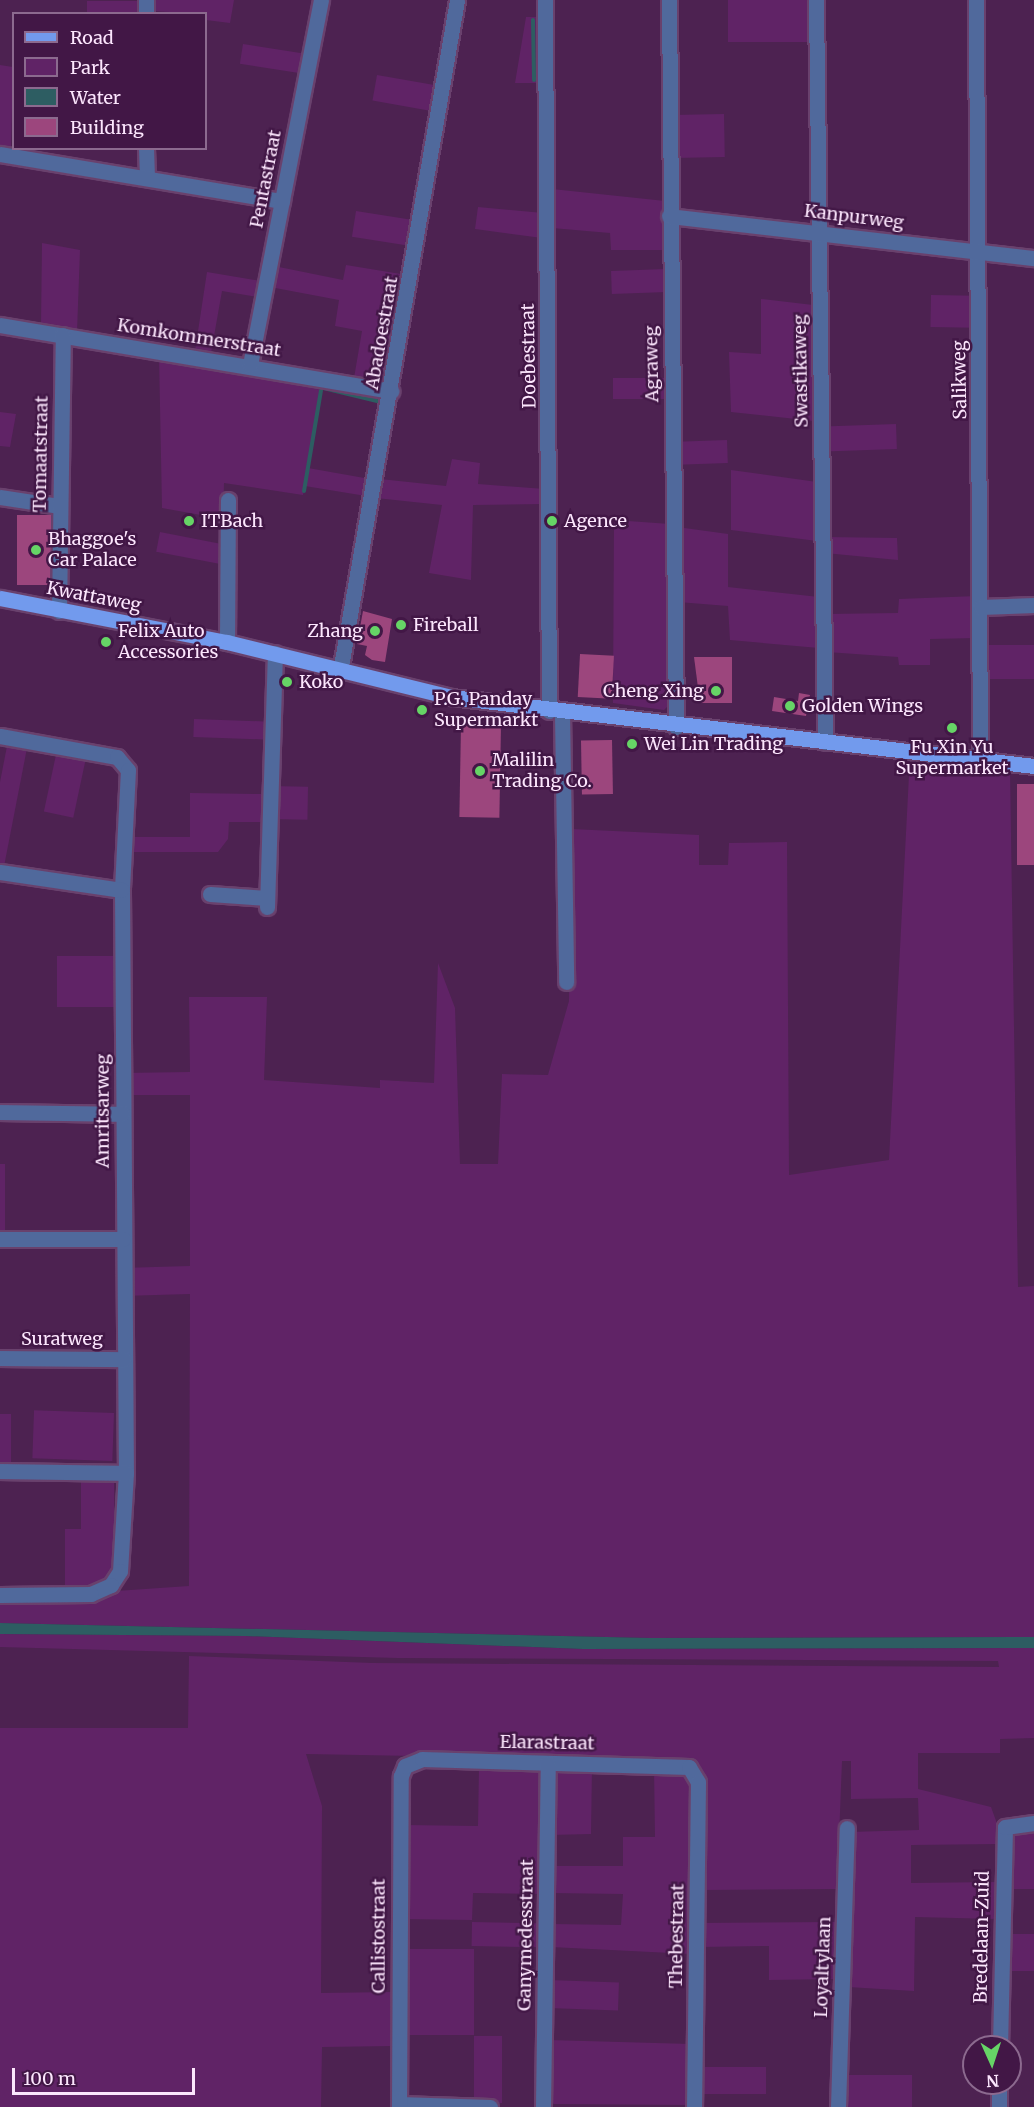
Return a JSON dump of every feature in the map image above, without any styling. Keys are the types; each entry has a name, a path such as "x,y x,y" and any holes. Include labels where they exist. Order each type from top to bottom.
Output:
{"main road":[{"name":"Kwattaweg","path":"0,598 227,642 340,672 451,697 676,727 1034,766"}],"street":[{"name":"Pentastraat","path":"250,365 321,0"},
{"name":"Abadoestraat","path":"340,672 391,391 457,0"},
{"name":"Doebestraat","path":"545,0 556,712 566,982"},
{"name":"Agraweg","path":"669,0 669,216 676,727"},
{"name":"Swastikaweg","path":"816,0 825,742"},
{"name":"Salikweg","path":"976,0 981,607 980,759"},
{"path":"146,150 147,177"},
{"path":"0,154 282,201"},
{"name":"Kanpurweg","path":"669,216 1034,258"},
{"name":"Komkommerstraat","path":"0,325 250,365 391,391"},
{"name":"Tomaatstraat","path":"59,611 63,335"},
{"path":"0,497 59,506"},
{"path":"227,642 228,500"},
{"path":"981,607 1034,605"},
{"path":"210,894 267,902 275,653"},
{"name":"Amritsarweg","path":"0,736 117,757 125,763 122,890 122,1114 126,1473 120,1571 111,1585 91,1594 0,1595"},
{"path":"0,872 122,890"},
{"path":"0,1112 122,1114"},
{"path":"0,1239 123,1239"},
{"name":"Suratweg","path":"0,1358 124,1359"},
{"path":"0,1471 126,1473"},
{"name":"Elarastraat","path":"405,1766 422,1759 689,1767"},
{"name":"Ganymedesstraat","path":"543,2107 548,1763"},
{"name":"Callistostraat","path":"399,2105 405,1766"},
{"name":"Thebestraat","path":"689,1767 698,1782 694,2107"},
{"name":"Bredelaan-Zuid","path":"1000,2035 1005,1827 1034,1823"},
{"name":"Loyaltylaan","path":"838,2107 847,1828"},
{"path":"399,2105 490,2107"}],"green space":[{"path":"150,0 234,0 230,23 207,20 207,12 151,11"},
{"path":"728,0 812,0 812,42 728,42"},
{"path":"87,1 141,1 141,12 87,12"},
{"path":"526,17 541,17 542,83 515,83"},
{"path":"243,44 305,54 302,74 240,64"},
{"path":"0,65 12,67 12,108 11,148 0,146"},
{"path":"377,75 440,86 436,112 372,101"},
{"path":"724,114 725,157 674,158 673,115"},
{"path":"552,189 665,201 665,250 611,250 610,233 552,228"},
{"path":"478,207 543,213 542,238 475,229"},
{"path":"356,211 416,221 412,246 352,237"},
{"path":"42,243 80,250 77,332 41,326"},
{"path":"346,265 407,275 383,382 354,378 362,331 335,326 339,300 270,287 274,266 343,280"},
{"path":"666,269 667,292 612,294 611,271"},
{"path":"207,272 261,281 258,297 222,291 211,353 195,351"},
{"path":"931,295 975,296 974,328 930,327"},
{"path":"761,299 813,305 814,421 731,412 729,352 761,354"},
{"path":"159,355 323,383 308,468 370,479 366,496 305,486 303,495 224,483 223,519 162,508"},
{"path":"613,378 667,378 667,399 613,399"},
{"path":"0,412 16,414 10,447 0,446"},
{"path":"896,424 897,449 825,451 824,427"},
{"path":"727,440 728,463 678,465 677,442"},
{"path":"452,459 480,463 478,484 545,489 544,504 473,505 471,580 429,573 442,505 376,498 380,479 446,486"},
{"path":"731,470 817,482 817,541 731,530"},
{"path":"614,520 670,524 670,704 664,710 613,703"},
{"path":"677,527 728,534 728,587 819,597 819,648 730,640 728,606 678,602"},
{"path":"160,532 223,544 219,564 156,552"},
{"path":"825,537 897,538 898,560 825,553"},
{"path":"977,596 977,638 930,639 930,665 899,665 898,657 827,652 827,614 898,613 899,599"},
{"path":"987,645 1034,645 1034,679 987,679"},
{"path":"194,719 264,721 263,739 193,737"},
{"path":"8,741 28,745 3,869 0,869 0,782"},
{"path":"57,750 86,756 73,818 44,812"},
{"path":"910,756 1010,770 1018,1287 1034,1286 1034,1637 650,1638 0,1623 0,1599 189,1586 190,1294 121,1296 121,1268 190,1266 190,1095 124,1095 123,1073 190,1072 189,997 267,997 264,1080 380,1088 380,1080 434,1083 438,963 455,1008 460,1164 498,1164 502,1074 548,1075 569,1001 571,829 699,835 699,865 728,865 729,843 787,842 789,1175 889,1160"},
{"path":"269,786 308,787 307,820 268,819"},
{"path":"190,793 263,794 261,822 229,822 228,839 218,852 127,852 127,837 190,837"},
{"path":"57,956 117,956 117,1007 57,1007"},
{"path":"0,1164 5,1164 5,1233 0,1233"},
{"path":"34,1410 114,1413 112,1461 32,1458"},
{"path":"0,1414 11,1414 11,1464 0,1464"},
{"path":"81,1471 114,1474 115,1567 109,1581 96,1589 65,1590 65,1529 81,1529"},
{"path":"0,1634 245,1636 583,1649 1034,1648 1034,1738 1000,1739 1000,1753 918,1753 918,1789 991,1807 999,1829 998,1844 911,1845 911,1883 998,1882 997,1919 915,1917 914,1991 848,1987 849,1832 919,1830 918,1798 851,1799 851,1761 842,1761 837,1889 702,1890 702,1779 681,1761 306,1754 322,1806 321,1993 394,1992 394,2046 322,2047 321,2107 0,2107 0,1728 188,1728 189,1656 372,1663 999,1667 998,1661 398,1658 0,1647"},
{"path":"479,1766 543,1772 543,1894 473,1893 472,1920 403,1919 404,1825 478,1826"},
{"path":"592,1766 591,1834 550,1835 553,1775 560,1769"},
{"path":"654,1767 672,1767 692,1778 691,1954 551,1947 551,1924 621,1925 623,1894 550,1893 551,1866 623,1866 623,1837 655,1837"},
{"path":"1034,1827 1034,1889 1008,1889 1011,1834"},
{"path":"472,1922 540,1923 540,1947 472,1946"},
{"path":"837,1922 836,1979 769,1980 769,1946 699,1947 700,1923"},
{"path":"1007,1934 1034,1934 1034,1971 1007,1971"},
{"path":"404,1949 474,1949 474,2035 404,2035"},
{"path":"549,1980 619,1982 618,2010 548,2008"},
{"path":"474,2036 502,2036 502,2103 474,2103"},
{"path":"549,2040 691,2044 687,2105 554,2104 547,2100"},
{"path":"699,2067 766,2067 766,2094 699,2094"},
{"path":"842,2075 912,2075 912,2107 842,2107"}],"water":[{"path":"0,1623 650,1638 1034,1637 1034,1648 583,1649 245,1636 0,1634"}],"building":[{"name":"Bhaggoe's Car Palace","path":"17,515 51,515 51,585 17,585"},
{"name":"Zhang","path":"363,611 392,619 385,662 372,660 365,655 367,646 357,644"},
{"path":"580,654 614,656 612,699 578,697"},
{"name":"Cheng Xing","path":"694,657 732,657 732,703 700,703"},
{"name":"Golden Wings","path":"799,693 810,695 806,716 772,711 774,697 798,701"},
{"name":"Malilin Trading Co.","path":"461,724 501,725 499,818 459,817"},
{"path":"612,740 613,794 582,795 581,741"},
{"path":"1017,784 1034,784 1034,865 1017,865"}],"waterway":[{"path":"533,20 534,80"},
{"path":"311,385 377,401"},
{"path":"304,491 321,390"}],"place":[{"name":"ITBach","path":"189,521"},
{"name":"Agence","path":"552,521"},
{"name":"Bhaggoe's Car Palace","path":"36,550"},
{"name":"Fireball","path":"401,625"},
{"name":"Zhang","path":"375,631"},
{"name":"Felix Auto Accessories","path":"106,642"},
{"name":"Koko","path":"287,682"},
{"name":"Cheng Xing","path":"716,691"},
{"name":"Golden Wings","path":"790,706"},
{"name":"P.G. Panday Supermarkt","path":"422,710"},
{"name":"Fu Xin Yu Supermarket","path":"952,728"},
{"name":"Wei Lin Trading","path":"632,744"},
{"name":"Malilin Trading Co.","path":"480,771"}]}
